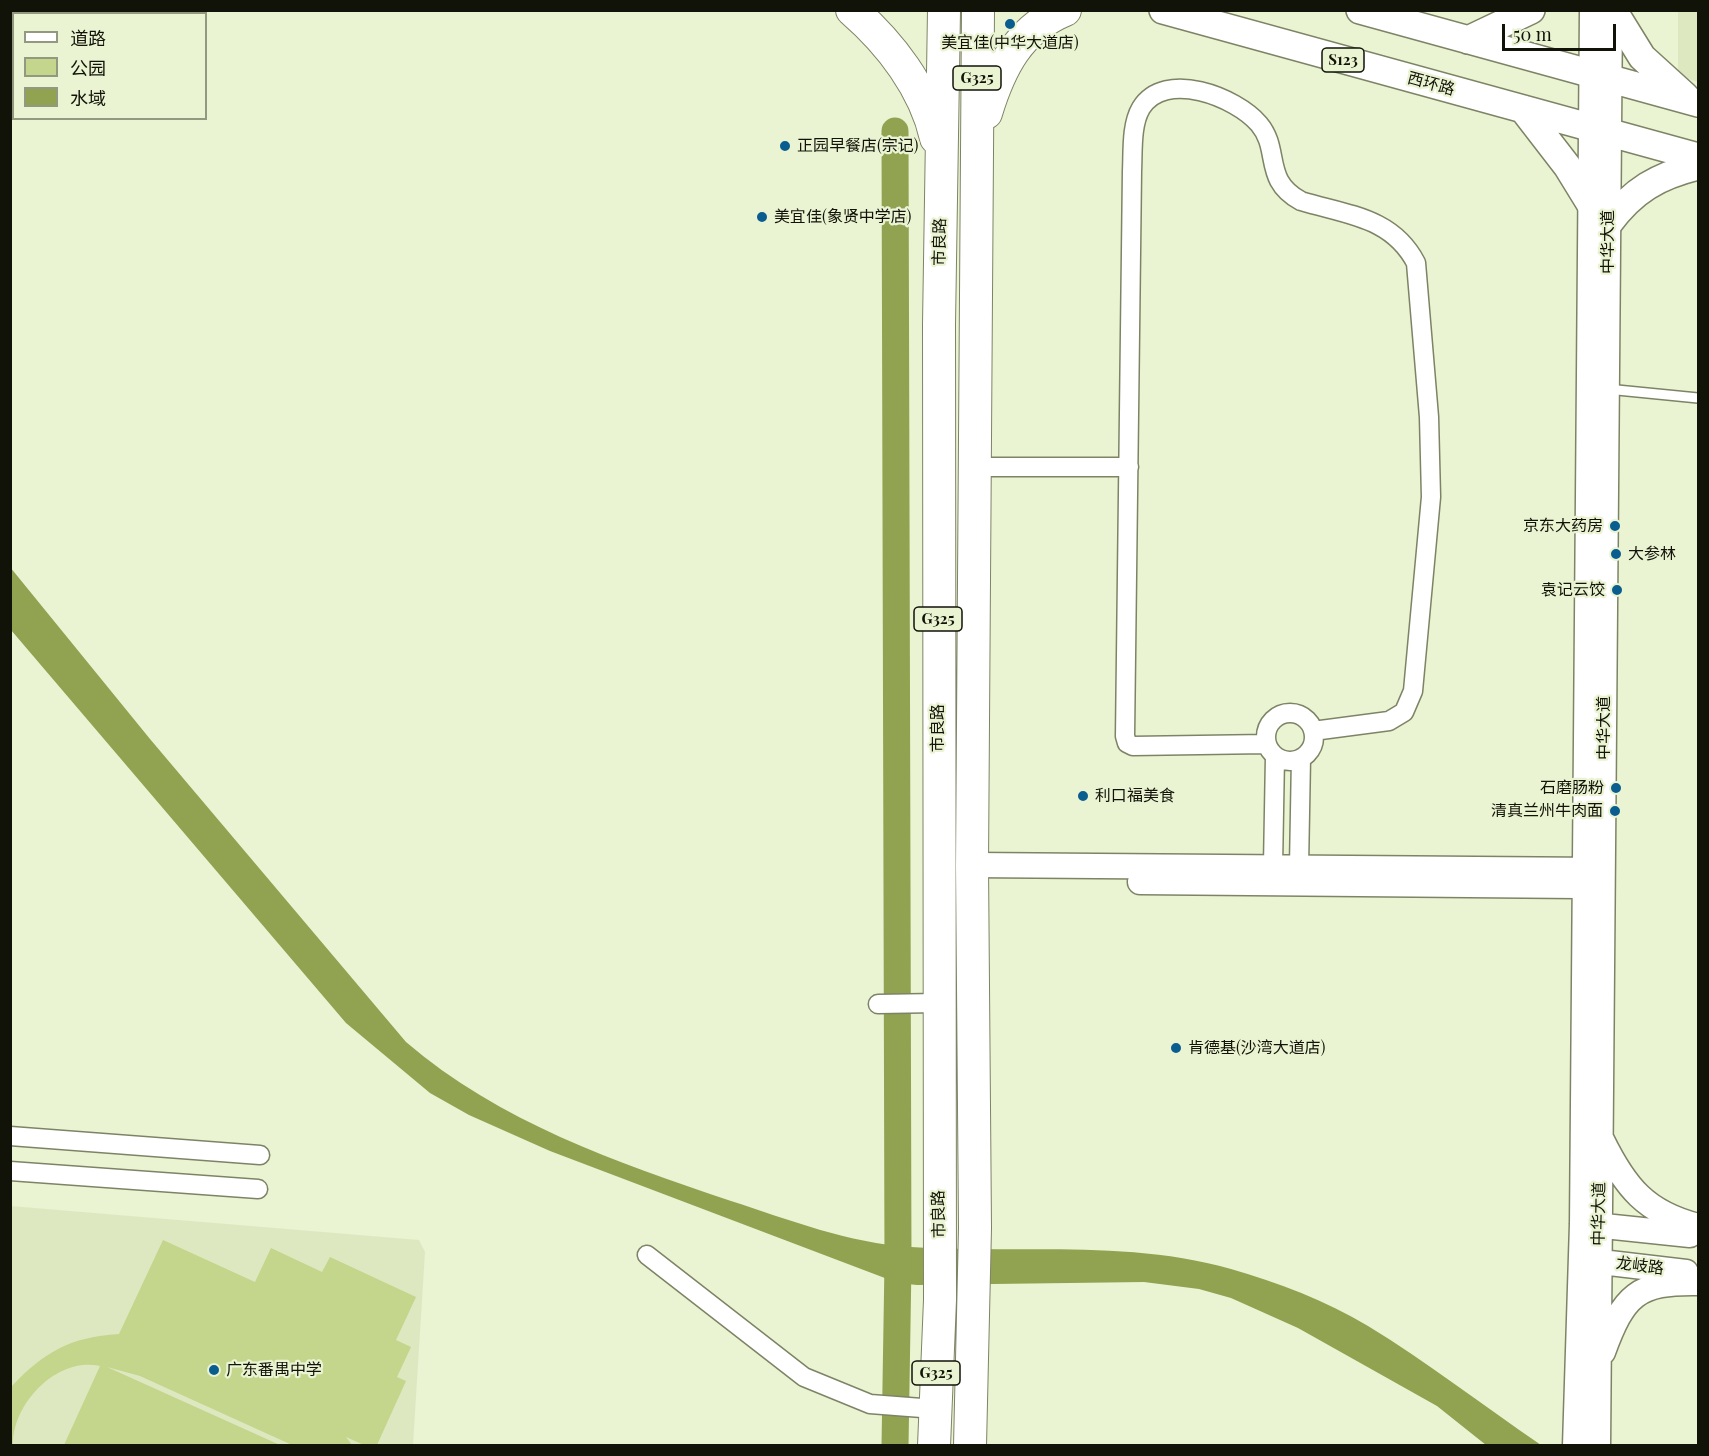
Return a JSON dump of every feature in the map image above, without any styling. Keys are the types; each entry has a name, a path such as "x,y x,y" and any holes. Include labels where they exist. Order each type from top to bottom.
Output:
{"highway":[{"path":"852,10 888,44 910,77 934,131 941,172 976,180"},
{"name":"市良路","path":"934,1446 927,1408 940,1300 931,1004 944,10"},
{"name":"G325","path":"970,1446 975,1228 972,873 973,467 978,10"},
{"path":"976,145 999,73 1014,49 1030,30 1049,17 1065,10"}],"main road":[{"name":"西环路","path":"1163,10 1698,157"},
{"path":"1360,10 1695,102"},
{"path":"1468,40 1531,10"},
{"path":"1612,10 1642,57 1695,102"},
{"path":"1523,109 1567,166 1600,215 1621,206 1640,190 1667,174 1698,166"}],"street":[{"name":"中华大道","path":"1592,10 1601,76"},
{"name":"中华大道","path":"1584,1437 1591,1224 1601,76 1612,10"},
{"path":"1273,866 1270,750 1265,736 1271,720 1286,713 1302,716 1308,721 1313,731 1311,749 1301,759 1287,761 1270,750 1133,746 1127,743 1132,171 1136,118 1149,99 1166,90 1189,89 1232,102 1260,124 1279,184 1291,196 1390,230 1407,246 1416,263 1429,417 1431,497 1413,691 1404,712 1389,721 1313,731"},
{"name":"中华大道","path":"1591,1224 1600,1136 1594,878 1607,389 1600,215"},
{"path":"973,467 1129,466"},
{"path":"1299,866 1301,759"},
{"path":"972,873 1299,866 1594,878"},
{"path":"972,873 1594,878"},
{"path":"878,1004 931,1004"},
{"path":"10,1136 260,1155"},
{"path":"1600,1136 1614,1166 1639,1196 1666,1217 1698,1226"},
{"path":"10,1170 258,1189"},
{"path":"1591,1224 1698,1236"},
{"path":"647,1255 804,1377 870,1404 927,1408"},
{"name":"中华大道","path":"1584,1437 1598,1365 1590,1260"},
{"name":"龙岐路","path":"1590,1260 1698,1274"},
{"path":"1598,1365 1616,1320 1633,1298 1645,1289 1663,1282 1698,1283"}],"lane":[{"path":"1607,389 1698,398"}],"shaded area":[{"path":"1678,11 1698,11 1698,82 1678,76"},
{"name":"广东番禺中学","path":"10,1206 419,1240 425,1252 413,1445 11,1445"}],"green space":[{"name":"广东番禺中学","path":"163,1240 255,1282 271,1248 322,1272 330,1257 416,1297 396,1340 411,1347 397,1377 406,1381 377,1445 364,1445 346,1437 352,1445 292,1445 140,1376 107,1367 280,1445 64,1445 100,1366 84,1365 68,1368 40,1386 20,1414 13,1445 11,1445 11,1387 35,1364 59,1348 86,1339 119,1334"}],"water":[{"path":"10,567 150,739 406,1042 442,1070 480,1095 519,1117 602,1155 731,1201 842,1236 911,1247 1072,1249 1152,1254 1192,1260 1266,1280 1319,1300 1368,1326 1434,1369 1541,1445 1486,1445 1437,1406 1298,1328 1231,1298 1199,1289 1144,1282 917,1285 898,1283 550,1151 469,1115 430,1093 346,1023 11,630"}],"waterway":[{"path":"895,131 898,1263 895,1446"}],"place":[{"name":"美宜佳(中华大道店)","path":"1010,24"},
{"name":"正园早餐店(宗记)","path":"785,146"},
{"name":"美宜佳(象贤中学店)","path":"762,217"},
{"name":"京东大药房","path":"1615,526"},
{"name":"大参林","path":"1616,554"},
{"name":"袁记云饺","path":"1617,590"},
{"name":"石磨肠粉","path":"1616,788"},
{"name":"利口福美食","path":"1083,796"},
{"name":"清真兰州牛肉面","path":"1615,811"},
{"name":"肯德基(沙湾大道店)","path":"1176,1048"},
{"name":"广东番禺中学","path":"214,1370"}]}
